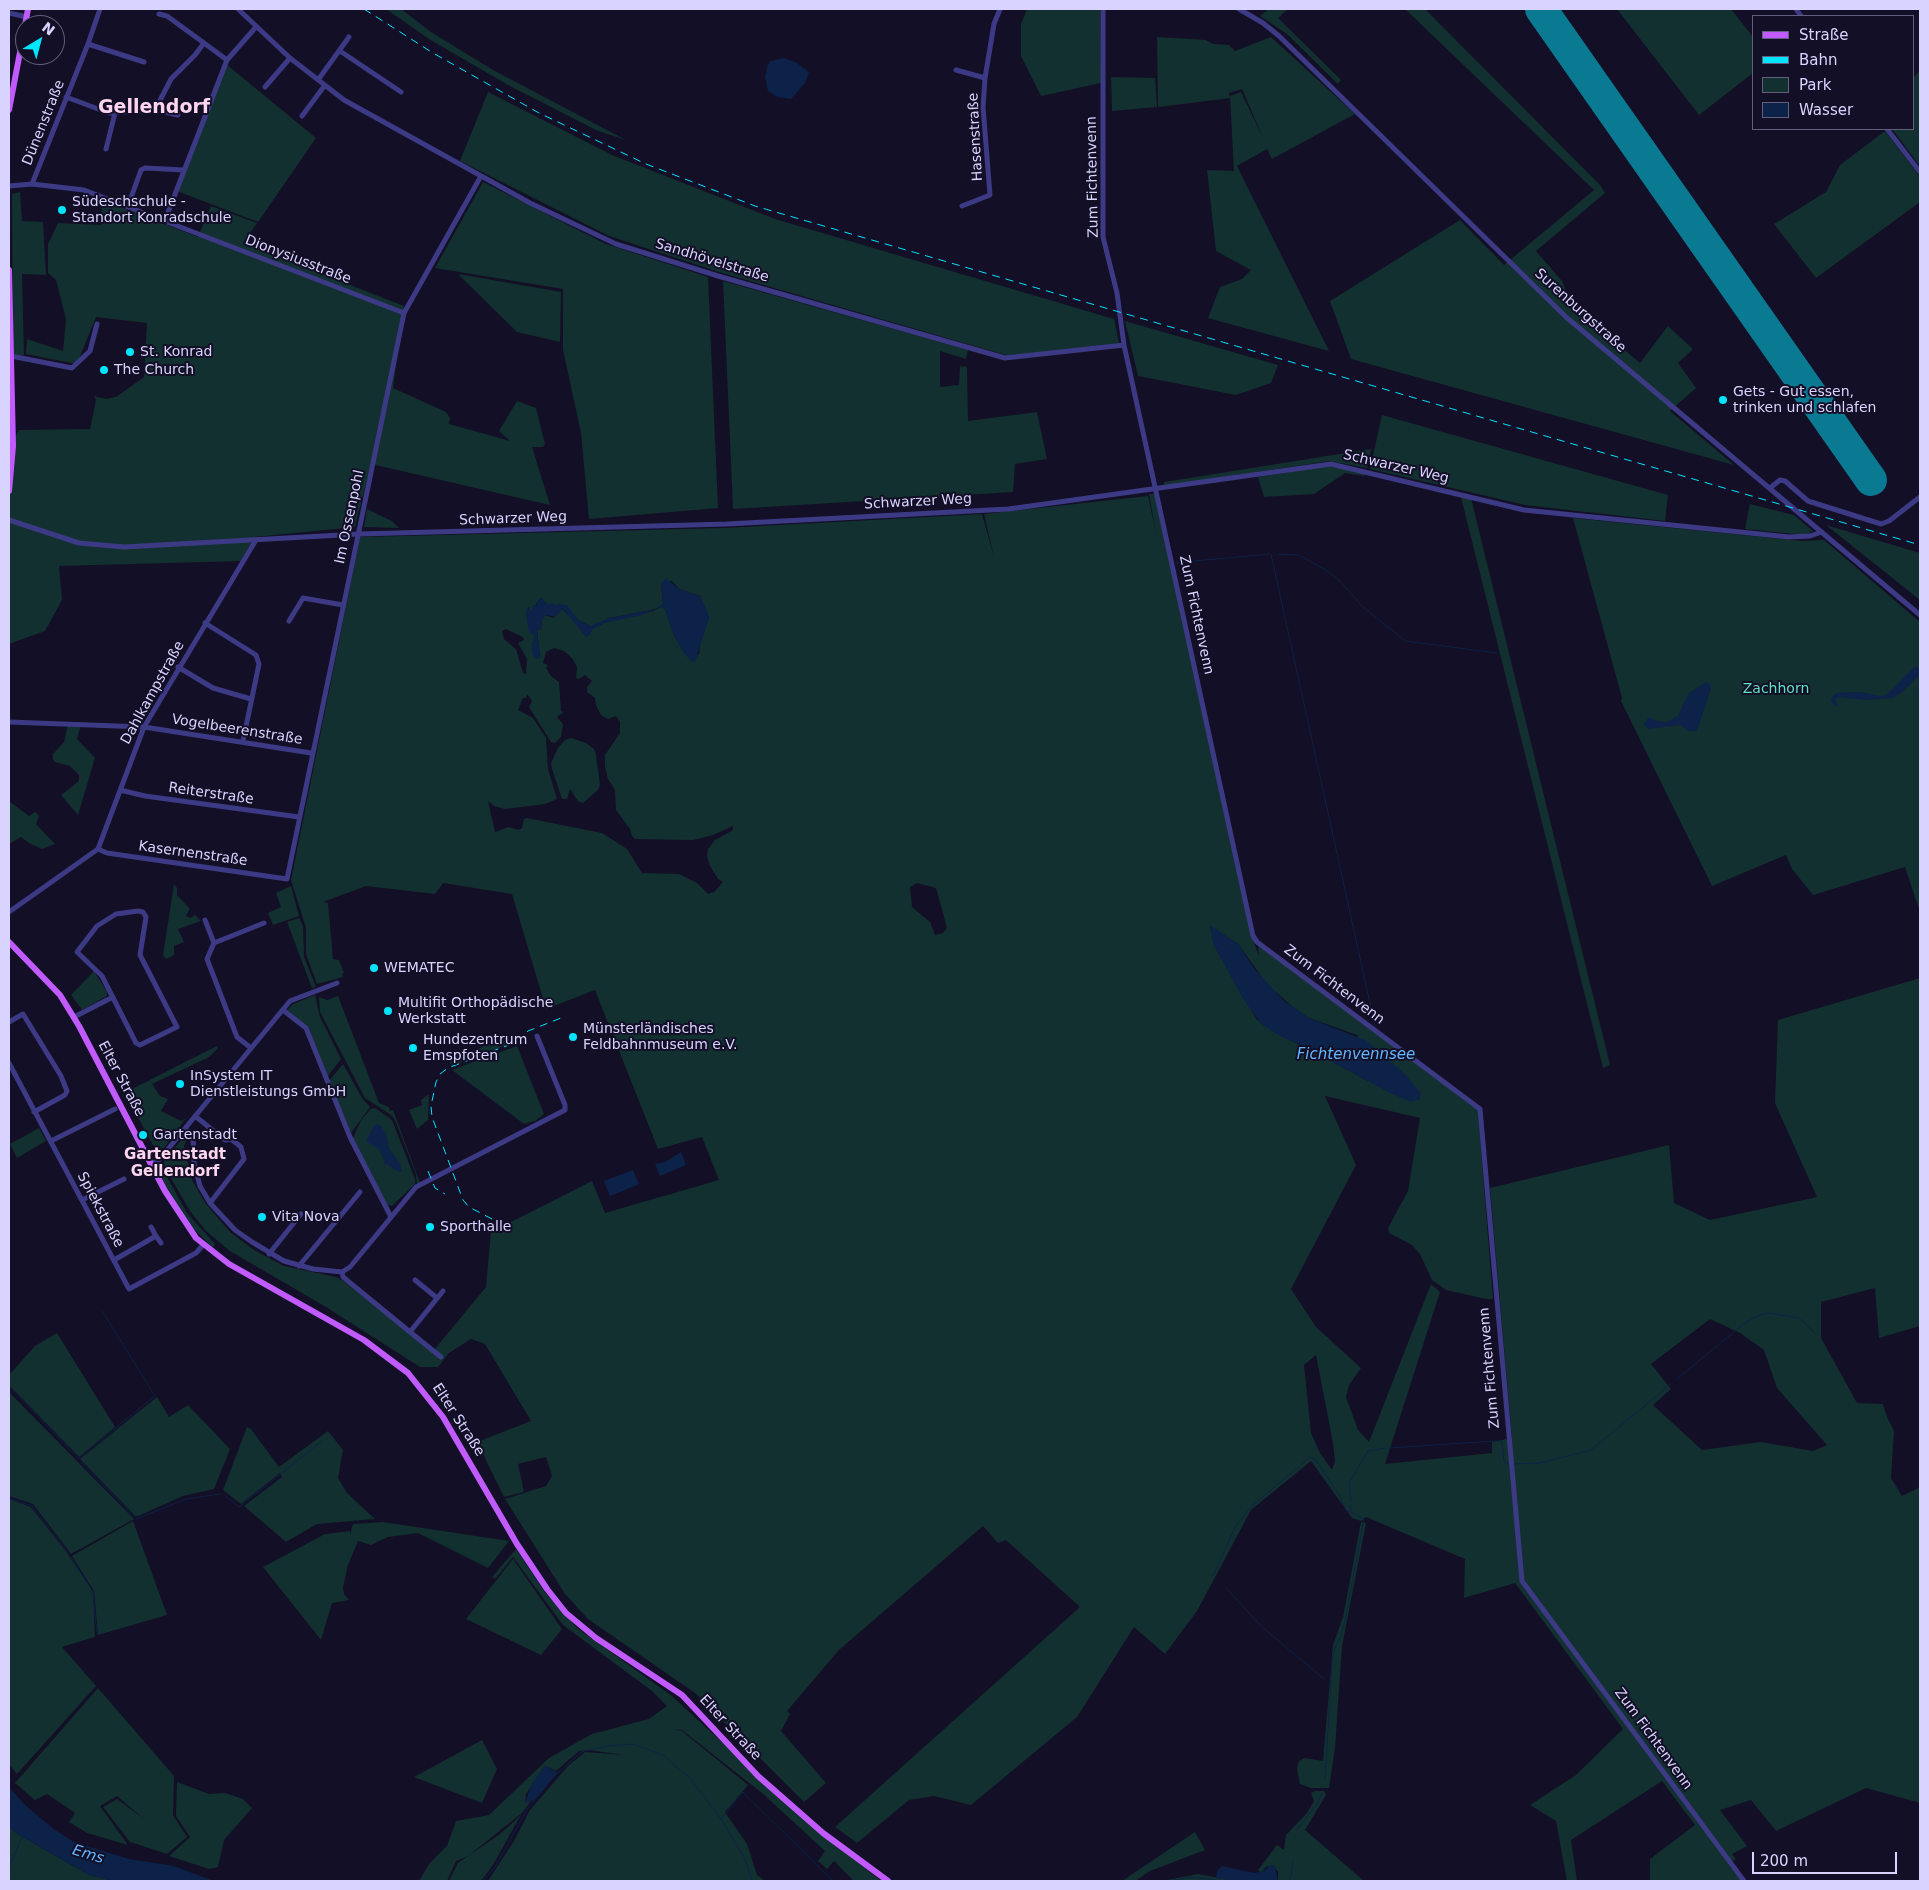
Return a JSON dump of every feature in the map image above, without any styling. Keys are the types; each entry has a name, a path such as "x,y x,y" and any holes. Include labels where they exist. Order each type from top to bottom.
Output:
{"main road":[{"path":"9,110 12,72"},
{"path":"9,270 13,446 9,492"},
{"name":"Elter Straße","path":"9,942 46,978 74,1018 180,1216 204,1245 229,1264 364,1340 408,1373 443,1417 517,1544 547,1589 566,1613 596,1638 682,1695 758,1776 823,1833 888,1881"}],"street":[{"name":"Dünenstraße","path":"32,184 100,9"},
{"name":"Sandhövelstraße","path":"238,9 290,58 344,100 538,207 616,244 718,276 1005,358 1124,345"},
{"name":"Hasenstraße","path":"962,206 990,194 983,108 985,78 994,24 1000,9"},
{"name":"Zum Fichtenvenn","path":"1103,9 1103,236 1117,293 1124,345 1157,489 1253,936 1257,942 1480,1108 1522,1581 1744,1881"},
{"name":"Surenburgstraße","path":"1239,9 1248,11 1279,36 1566,317 1920,615"},
{"path":"158,14 167,16 227,60"},
{"path":"165,220 227,60 256,27"},
{"path":"318,80 349,37"},
{"path":"155,110 171,79 204,43"},
{"path":"88,44 144,62"},
{"path":"340,51 401,92"},
{"path":"265,87 290,58"},
{"name":"Hasenstraße","path":"956,70 985,78"},
{"path":"302,116 325,85"},
{"path":"66,97 95,110 115,113 155,110 178,115"},
{"path":"106,149 115,113"},
{"path":"1888,130 1920,172"},
{"path":"128,206 142,170 145,168 184,170"},
{"name":"Im Ossenpohl","path":"287,880 311,753 359,534 404,312 481,176"},
{"name":"Dionysiusstraße","path":"9,186 32,184 84,190 404,312"},
{"path":"11,356 72,368 90,351 98,324"},
{"name":"Schwarzer Weg","path":"9,520 79,543 124,547 359,534 727,524 1009,509 1331,464 1524,510 1789,537 1810,536 1822,532"},
{"path":"1770,488 1780,480 1785,481 1808,501 1881,524 1889,521 1920,497"},
{"name":"Dahlkampstraße","path":"98,849 144,727 178,667 256,540"},
{"path":"289,621 303,598 343,605"},
{"path":"205,623 256,655 259,664 242,741"},
{"path":"178,667 213,688 252,699"},
{"name":"Vogelbeerenstraße","path":"9,722 144,727 311,753"},
{"name":"Reiterstraße","path":"120,790 145,796 299,817"},
{"path":"9,912 98,849"},
{"name":"Kasernenstraße","path":"98,849 107,853 287,880"},
{"path":"138,911 143,912 146,917 140,954 177,1027 140,1045 136,1043 113,997 102,976 77,952 97,926 111,916 138,911"},
{"path":"206,920 214,943 207,960 237,1037 251,1048"},
{"path":"214,943 264,923"},
{"path":"151,1164 159,1160 290,1001 337,983"},
{"path":"74,1018 113,997"},
{"path":"283,1010 306,1028 353,1143 391,1217"},
{"path":"9,1022 23,1014 57,1069 67,1091 66,1095 34,1112"},
{"path":"185,1129 193,1135 196,1173 210,1203 243,1236 270,1254 299,1266 342,1272 350,1267 416,1187 565,1110 565,1105 537,1036"},
{"name":"Spiekstraße","path":"9,1063 129,1290 196,1253 204,1245"},
{"path":"51,1141 115,1109"},
{"path":"195,1116 225,1140 231,1139 241,1147 244,1159 210,1203"},
{"path":"82,1200 124,1179"},
{"path":"299,1266 360,1192"},
{"path":"270,1254 301,1214"},
{"path":"151,1227 162,1244"},
{"path":"114,1260 156,1236"},
{"path":"342,1272 344,1277 441,1357"},
{"path":"415,1280 437,1298"},
{"path":"410,1332 443,1291"}],"green space":[{"path":"386,9 401,9 431,32 493,70 626,140 598,131 508,85 429,39"},
{"path":"1027,9 1100,9 1101,83 1041,96 1021,56 1021,24"},
{"path":"1269,9 1288,9 1278,18 1341,80 1338,84 1287,34 1260,16"},
{"path":"1405,9 1425,9 1600,185 1605,193 1536,251 1562,281 1573,307 1640,363 1668,326 1693,349 1678,363 1696,388 1670,411 1734,465 1351,359 1330,301 1460,220 1504,265 1594,190"},
{"path":"1617,9 1731,9 1752,36 1752,74 1699,115"},
{"path":"1157,37 1206,40 1213,44 1229,45 1235,51 1271,37 1355,114 1272,159 1267,149 1237,166 1329,351 1208,318 1220,287 1242,279 1251,270 1216,251 1207,170 1234,171 1230,96 1241,92 1264,140 1242,89 1229,93 1230,98 1158,107"},
{"path":"226,64 316,138 258,222 177,191"},
{"path":"1920,70 1920,166 1893,130 1914,130 1914,77"},
{"path":"1111,77 1155,78 1157,107 1112,111"},
{"path":"488,92 612,155 775,219 1114,319 1119,343 1009,356 719,272 609,236 460,161"},
{"path":"1885,131 1920,177 1920,202 1816,278 1774,224 1826,192 1840,165"},
{"path":"483,182 606,244 708,277 718,508 589,519 581,433 563,350 563,289 435,268"},
{"path":"20,192 22,221 43,222 46,275 22,274 24,355 13,355 12,194"},
{"path":"102,200 198,237 211,206 257,223 243,243 404,306 393,388 446,412 450,418 449,424 510,441 499,431 517,401 536,408 545,444 543,447 532,447 550,505 371,464 355,527 255,537 241,561 59,566 62,600 45,631 9,644 9,448 19,430 90,429 96,400 94,396 106,399 116,397 144,377 147,323 96,317 77,364 26,354 27,339 63,351 66,319 56,280 48,273 48,244 58,223 101,225"},
{"path":"458,274 561,292 560,342 517,332"},
{"path":"723,281 968,350 966,359 940,351 940,387 959,385 960,366 967,367 968,421 1037,412 1047,459 1015,464 1013,492 733,509"},
{"path":"1125,321 1278,365 1271,383 1236,395 1138,376"},
{"path":"1382,415 1668,495 1665,521 1525,505 1370,469"},
{"path":"1371,449 1367,468 1329,461 1164,486 1164,482"},
{"path":"1330,466 1366,473 1364,476 1345,473 1314,494 1264,497 1258,477"},
{"path":"1149,494 1155,494 1250,932 1259,956 1258,944 1476,1107 1478,1111 1493,1299 1446,1290 1432,1280 1420,1254 1412,1245 1389,1233 1388,1228 1408,1191 1420,1118 1325,1096 1356,1165 1291,1289 1316,1327 1361,1368 1349,1385 1346,1397 1358,1430 1369,1442 1431,1284 1440,1292 1385,1464 1492,1453 1492,1442 1512,1438 1490,1188 1669,1145 1674,1203 1710,1220 1817,1197 1775,1103 1778,1020 1920,978 1920,1326 1879,1338 1875,1288 1821,1302 1821,1338 1857,1403 1883,1404 1894,1431 1891,1478 1902,1496 1920,1487 1920,1803 1866,1788 1776,1831 1751,1800 1720,1810 1747,1846 1732,1854 1736,1859 1730,1862 1743,1881 1650,1881 1650,1859 1695,1825 1662,1781 1571,1840 1577,1881 1567,1881 1556,1821 1530,1805 1576,1775 1623,1729 1515,1583 1464,1598 1465,1559 1366,1517 1361,1521 1352,1518 1311,1461 1251,1510 1197,1611 1165,1654 1134,1627 1077,1717 971,1805 934,1796 909,1800 857,1843 835,1827 1080,1607 1006,1540 998,1543 983,1526 839,1650 787,1711 790,1714 781,1731 826,1783 804,1802 695,1693 588,1619 565,1594 505,1499 546,1486 552,1476 546,1457 518,1464 524,1492 504,1497 477,1442 531,1421 485,1344 471,1339 449,1353 438,1367 420,1367 326,1307 230,1251 206,1231 190,1211 164,1166 164,1160 185,1136 187,1139 184,1146 192,1180 206,1204 230,1232 254,1250 284,1266 336,1277 343,1281 434,1350 486,1287 491,1232 592,1181 605,1213 719,1180 702,1137 658,1149 595,990 546,1009 512,894 443,883 435,894 366,886 323,902 328,903 333,959 339,960 344,973 342,974 343,977 317,984 306,954 306,928 291,880 360,537 725,528 982,514 994,557 984,514 1148,496 1156,533","holes":["672,581 679,589 700,596 709,618 701,639 699,654 691,661 674,636 665,609 661,607 653,611 604,623 592,629 590,635 562,609 553,618 545,615 542,618 541,629 537,630 540,657 532,645 535,636 529,629 526,614 528,607 531,612 539,599 542,598 545,604 570,611 578,620 591,626 610,618 656,609 663,604 661,583","506,629 523,637 524,640 518,643 527,659 526,674 523,673 516,649 504,639 502,631","554,648 564,651 572,658 577,667 576,678 579,679 585,675 592,681 587,687 587,692 595,698 601,715 608,719 616,716 620,722 620,733 605,755 605,766 608,779 615,790 616,810 635,839 693,840 713,835 733,826 733,830 715,840 708,849 707,856 710,866 718,879 723,882 714,892 708,894 697,883 679,874 642,873 627,849 602,833 527,818 524,819 522,828 519,830 508,827 495,832 488,801 494,806 505,809 545,804 557,799 548,769 546,738 533,718 518,710 523,698 526,698 527,694 532,701 529,707 551,742 555,743 561,737 563,724 557,717 564,712 561,711 559,682 551,676 546,668 548,665 543,663 546,652","917,883 936,888 947,928 943,933 935,935 930,922 912,907 910,887","1210,926 1238,944 1267,984 1295,1009 1309,1018 1357,1035 1368,1081 1311,1052 1257,1020 1214,945","1710,1319 1740,1333 1764,1350 1777,1388 1827,1445 1813,1451 1761,1442 1702,1450 1653,1405 1671,1389 1651,1364","1316,1355 1333,1443 1335,1461 1332,1470 1320,1453 1311,1433 1304,1365"]},
{"path":"1461,497 1471,498 1610,1065 1603,1068"},
{"path":"1750,504 1794,515 1813,531 1804,535 1745,529"},
{"path":"367,509 392,521 399,528 364,527"},
{"name":"Zachhorn","path":"1573,518 1802,541 1824,540 1920,622 1920,912 1905,867 1813,895 1792,869 1786,855 1712,886 1621,701 1622,698"},
{"path":"1826,525 1920,553 1920,600"},
{"path":"68,725 81,725 77,739 95,758 78,815 61,795 79,781 79,775 70,766 55,762 53,759 53,754 64,742"},
{"path":"571,738 586,743 594,749 596,755 600,785 598,790 583,803 578,801 570,789 567,799 562,799 552,769 551,763 558,748 565,740"},
{"path":"9,801 29,816 35,812 39,816 36,824 55,844 42,849 21,837 9,844"},
{"path":"174,884 177,888 177,895 190,909 186,916 190,918 195,915 201,921 178,929 184,942 174,946 174,955 166,959 163,955"},
{"path":"291,886 299,916 273,925 268,913 281,907 276,893"},
{"path":"299,918 303,926 304,957 316,987 312,988 287,922"},
{"path":"94,971 107,992 107,996 82,1010 71,995"},
{"path":"315,995 320,1017 341,1059 328,1076 308,1027 287,1010 293,1004"},
{"path":"338,996 379,1103 389,1107 390,1111 393,1110 420,1183 417,1183 416,1174 395,1120 391,1115 365,1098 320,1012 319,997 327,1000"},
{"path":"516,1034 517,1038 506,1045 452,1066 449,1061 456,1060 456,1057"},
{"path":"217,1046 218,1048 209,1057 152,1084 160,1096 168,1099 161,1111 181,1121 186,1118 164,1148 155,1149 127,1097 132,1089"},
{"path":"517,1046 544,1114 535,1121 524,1124 452,1070"},
{"path":"343,1064 362,1098 370,1107 351,1133 329,1081"},
{"path":"429,1094 428,1120 417,1129 409,1110 422,1105 421,1100"},
{"path":"375,1108 392,1120 415,1179 415,1184 392,1206 387,1205 353,1138 361,1120 371,1109"},
{"path":"39,1128 46,1141 17,1158 10,1144"},
{"path":"162,1168 187,1213 215,1244 213,1248 190,1225 172,1198 160,1174"},
{"path":"57,1333 115,1427 79,1457 9,1385 9,1375 35,1346"},
{"path":"9,1392 134,1519 71,1554 33,1504 9,1496"},
{"path":"157,1397 169,1417 188,1405 230,1449 214,1489 183,1496 135,1516 80,1459"},
{"path":"247,1427 251,1429 279,1467 328,1431 343,1450 338,1478 347,1493 375,1519 317,1524 286,1542 244,1506 282,1477 280,1473 241,1504 223,1490"},
{"path":"9,1499 31,1507 68,1554 93,1592 95,1637 62,1647 96,1686 17,1774 9,1764"},
{"path":"133,1521 167,1615 98,1635 94,1591 72,1556"},
{"path":"383,1522 509,1541 488,1568 418,1533 388,1537 371,1545 358,1541 348,1565 343,1587 344,1594 349,1600 332,1603 321,1640 263,1567 325,1534 350,1531 350,1535 353,1524"},
{"path":"1361,1522 1366,1523 1342,1646 1335,1748 1329,1788 1311,1788 1300,1784 1297,1769 1299,1761 1304,1758 1323,1761 1333,1645 1343,1617"},
{"path":"516,1549 544,1591 577,1628 672,1696 818,1831 881,1881 854,1881 834,1861 827,1869 818,1861 825,1851 762,1793 682,1730 673,1729 682,1731 748,1785 725,1812 747,1844 757,1875 765,1881 488,1881 514,1841 530,1810 568,1766 585,1752 625,1755 588,1750 579,1751 556,1771 545,1766 526,1794 525,1802 531,1801 522,1813 468,1856 456,1861 447,1881 419,1881 429,1864 447,1846 456,1821 489,1815 549,1758 592,1734 649,1719 667,1706 652,1691 563,1625 513,1557 495,1579 492,1577"},
{"path":"513,1559 562,1629 541,1655 466,1619"},
{"path":"98,1688 174,1776 173,1815 187,1837 167,1854 130,1842 103,1807 117,1799 144,1819 117,1796 100,1806 128,1845 87,1833 69,1822 75,1813 47,1794 35,1800 15,1783"},
{"path":"482,1740 497,1769 482,1803 414,1777"},
{"path":"177,1782 209,1794 225,1793 243,1799 252,1808 224,1840 218,1867 209,1869 169,1856 190,1837 176,1816"},
{"path":"1324,1791 1326,1795 1305,1830 1364,1881 1278,1881 1278,1872 1273,1865 1266,1867 1261,1873 1258,1870 1277,1845 1284,1850 1286,1835 1307,1813 1314,1801 1311,1793"},
{"path":"521,1815 493,1865 481,1881 449,1881 458,1863 500,1834"},
{"path":"9,1826 16,1833 89,1875 114,1881 9,1881"},
{"path":"1195,1832 1205,1850 1150,1871 1135,1881 1122,1881"},
{"path":"1198,1874 1236,1881 1162,1881"}],"water":[{"path":"784,58 797,63 809,72 805,83 791,99 778,97 768,91 765,77 768,64 771,61"},
{"path":"666,578 679,589 700,596 705,606 709,618 695,662 691,661 684,653 674,636 665,609 661,607 642,615 604,623 593,629 590,635 586,637 564,610 562,609 556,617 545,615 541,622 541,629 537,631 540,658 536,659 532,653 535,636 529,632 526,614 527,607 531,611 533,605 536,606 540,597 549,605 552,603 557,606 557,604 567,605 578,620 591,626 610,618 656,609 663,604 661,583"},
{"path":"1915,666 1920,669 1920,675 1893,698 1866,700 1838,697 1835,699 1838,705 1836,707 1832,703 1831,698 1836,693 1859,692 1881,696 1886,695"},
{"path":"1706,682 1710,684 1711,689 1697,731 1688,731 1681,725 1648,729 1645,726 1644,723 1649,717 1657,721 1667,722 1678,716 1688,694"},
{"name":"Fichtenvennsee","path":"1210,925 1238,944 1253,967 1283,1000 1309,1018 1367,1041 1405,1074 1421,1093 1420,1099 1411,1102 1392,1094 1316,1053 1307,1051 1299,1044 1282,1037 1261,1024 1242,997 1214,945"},
{"path":"379,1124 386,1133 389,1148 400,1163 402,1172 386,1164 379,1149 366,1141 374,1125"},
{"path":"681,1152 686,1165 660,1176 655,1164 665,1162"},
{"path":"633,1170 639,1184 610,1196 604,1181"},
{"path":"545,1766 558,1773 534,1800 525,1803 532,1783"},
{"name":"Ems","path":"9,1787 25,1805 55,1830 74,1842 129,1859 174,1866 214,1881 114,1881 89,1875 16,1833 9,1826"},
{"path":"1270,1865 1275,1866 1278,1881 1233,1881 1216,1878 1217,1871 1222,1866 1254,1873 1264,1871"}],"waterway":[{"path":"1183,562 1270,554"},
{"path":"1271,554 1375,1026"},
{"path":"1278,554 1299,555 1324,569 1338,579 1362,606 1405,641 1497,653"},
{"path":"384,1167 385,1162"},
{"path":"78,1459 155,1396 102,1311"},
{"path":"1677,1379 1746,1322 1760,1315 1769,1313 1799,1318 1815,1333"},
{"path":"1514,1464 1540,1463 1591,1450 1671,1384"},
{"path":"9,1386 79,1459"},
{"path":"224,1495 239,1507 322,1441"},
{"path":"1389,1448 1495,1441"},
{"path":"1499,1441 1502,1441 1504,1462 1508,1464"},
{"path":"1351,1502 1349,1483 1368,1451 1386,1448"},
{"path":"1213,1576 1235,1527 1251,1507 1310,1457 1316,1460 1338,1493 1346,1510 1350,1512"},
{"path":"81,1462 134,1517"},
{"path":"136,1519 186,1499 220,1494"},
{"path":"9,1498 32,1506 69,1554"},
{"path":"1325,1778 1332,1663 1335,1647 1341,1636 1346,1616 1364,1519 1351,1512 1351,1505"},
{"path":"71,1557 93,1592 97,1634"},
{"path":"1226,1588 1262,1627 1324,1679"},
{"path":"557,1774 581,1752 608,1746 632,1744 663,1755 691,1779 721,1819 745,1859 752,1881"},
{"path":"483,1881 495,1867 528,1808 547,1785"},
{"path":"721,1819 743,1792 833,1881"},
{"path":"1297,1830 1317,1804 1322,1793"},
{"path":"9,1867 23,1836"},
{"path":"1290,1881 1293,1862"},
{"path":"1169,1881 1191,1877 1221,1881"}],"runway":[{"path":"1541,9 1871,480"}],"railway":[{"path":"364,9 433,53 539,113 646,164 755,206 1920,545"},
{"path":"492,1219 469,1207 463,1200 432,1117 431,1106 436,1082 440,1074 448,1068 514,1043 528,1031 566,1016"},
{"path":"428,1171 435,1188 445,1194"}],"place":[{"name":"Südeschschule - Standort Konradschule","path":"62,210"},
{"name":"St. Konrad","path":"130,352"},
{"name":"The Church","path":"104,370"},
{"name":"Gets - Gut essen, trinken und schlafen","path":"1723,400"},
{"name":"WEMATEC","path":"374,968"},
{"name":"Multifit Orthopädische Werkstatt","path":"388,1011"},
{"name":"Münsterländisches Feldbahnmuseum e.V.","path":"573,1037"},
{"name":"Hundezentrum Emspfoten","path":"413,1048"},
{"name":"InSystem IT Dienstleistungs GmbH","path":"180,1084"},
{"name":"Gartenstadt","path":"143,1135"},
{"name":"Vita Nova","path":"262,1217"},
{"name":"Sporthalle","path":"430,1227"}],"district":[{"name":"Gellendorf","path":"154,108"},
{"name":"Gartenstadt Gellendorf","path":"175,1164"}]}
